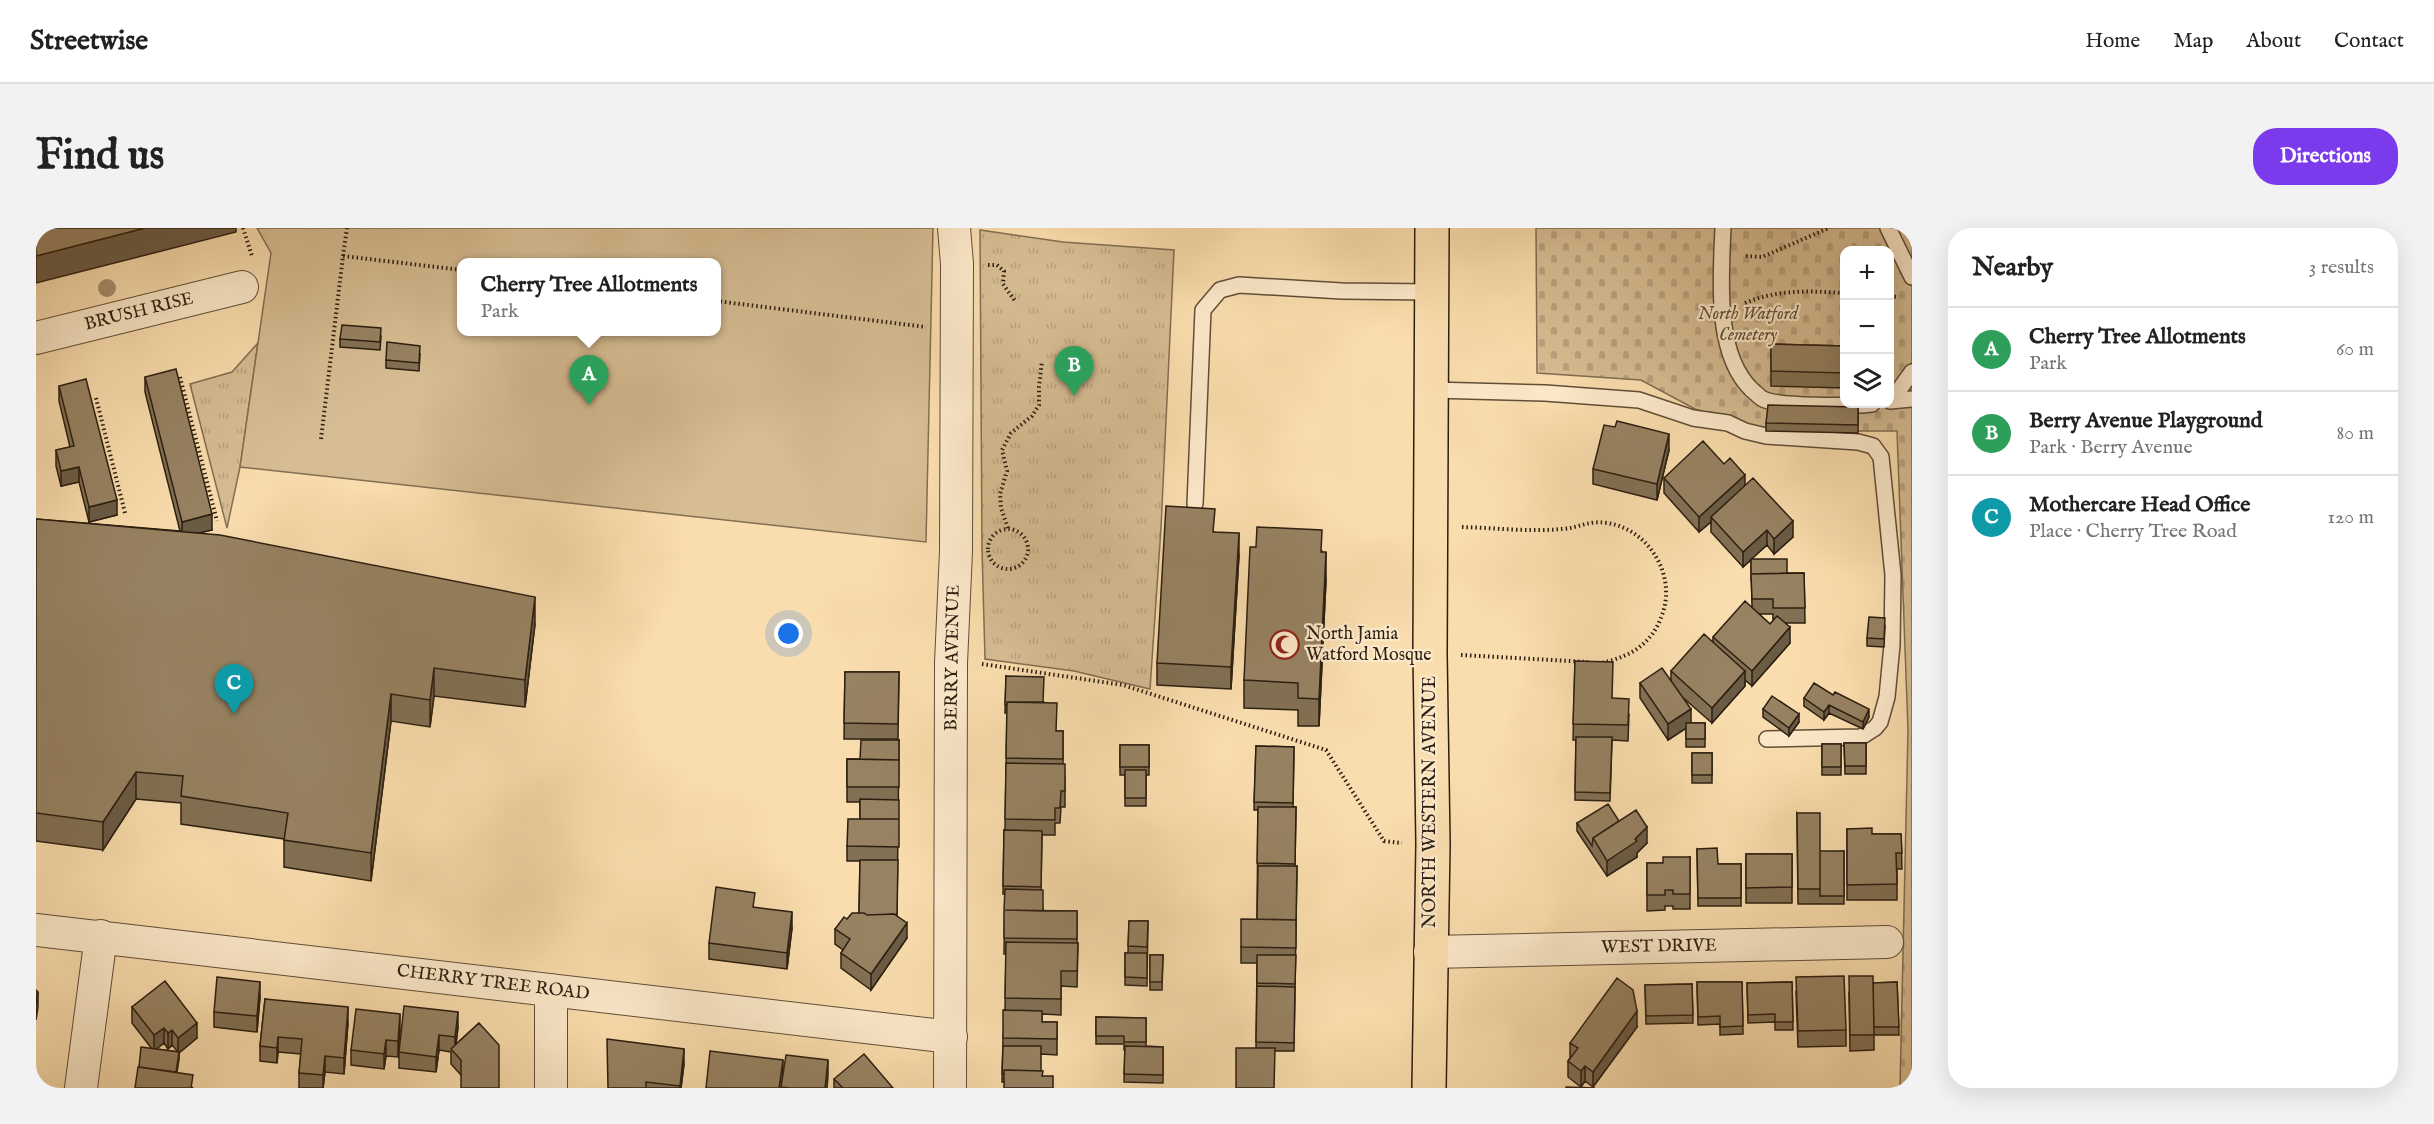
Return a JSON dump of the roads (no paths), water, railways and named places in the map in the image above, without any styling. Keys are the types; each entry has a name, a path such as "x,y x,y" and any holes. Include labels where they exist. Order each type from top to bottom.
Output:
{"highway":[{"name":"NORTH WESTERN AVENUE","path":"1429,1088 1433,844 1430,654 1432,228"}],"street":[{"name":"BERRY AVENUE","path":"951,1088 951,663 956,551 957,264 954,228"},
{"name":"BRUSH RISE","path":"36,338 248,275"},
{"name":"CHERRY TREE ROAD","path":"36,930 951,1036"},
{"path":"81,1088 101,936"},
{"name":"WEST DRIVE","path":"1430,952 1887,942"},
{"path":"550,990 550,1088"}],"lane":[{"path":"1723,228 1720,283 1728,351 1743,381 1763,399 1797,405 1840,404"},
{"path":"1888,228 1912,277"},
{"path":"1195,504 1203,310 1220,290 1239,285 1342,291 1432,291"},
{"path":"1894,396 1912,372"},
{"path":"1432,390 1545,393 1639,400 1693,418 1728,423 1745,431 1767,436 1858,442 1873,446 1881,457 1884,475 1893,575 1892,645 1887,697 1880,722 1875,728 1861,736 1767,739"},
{"path":"1894,401 1912,399"}],"place":[{"name":"Berry Avenue Playground","path":"1074,396"},
{"name":"Cherry Tree Allotments","path":"589,405"},
{"name":"North Jamia Watford Mosque","path":"1285,644"},
{"name":"Mothercare Head Office","path":"234,714"}],"park label":[{"name":"North Watford Cemetery","path":"1748,324"}]}
